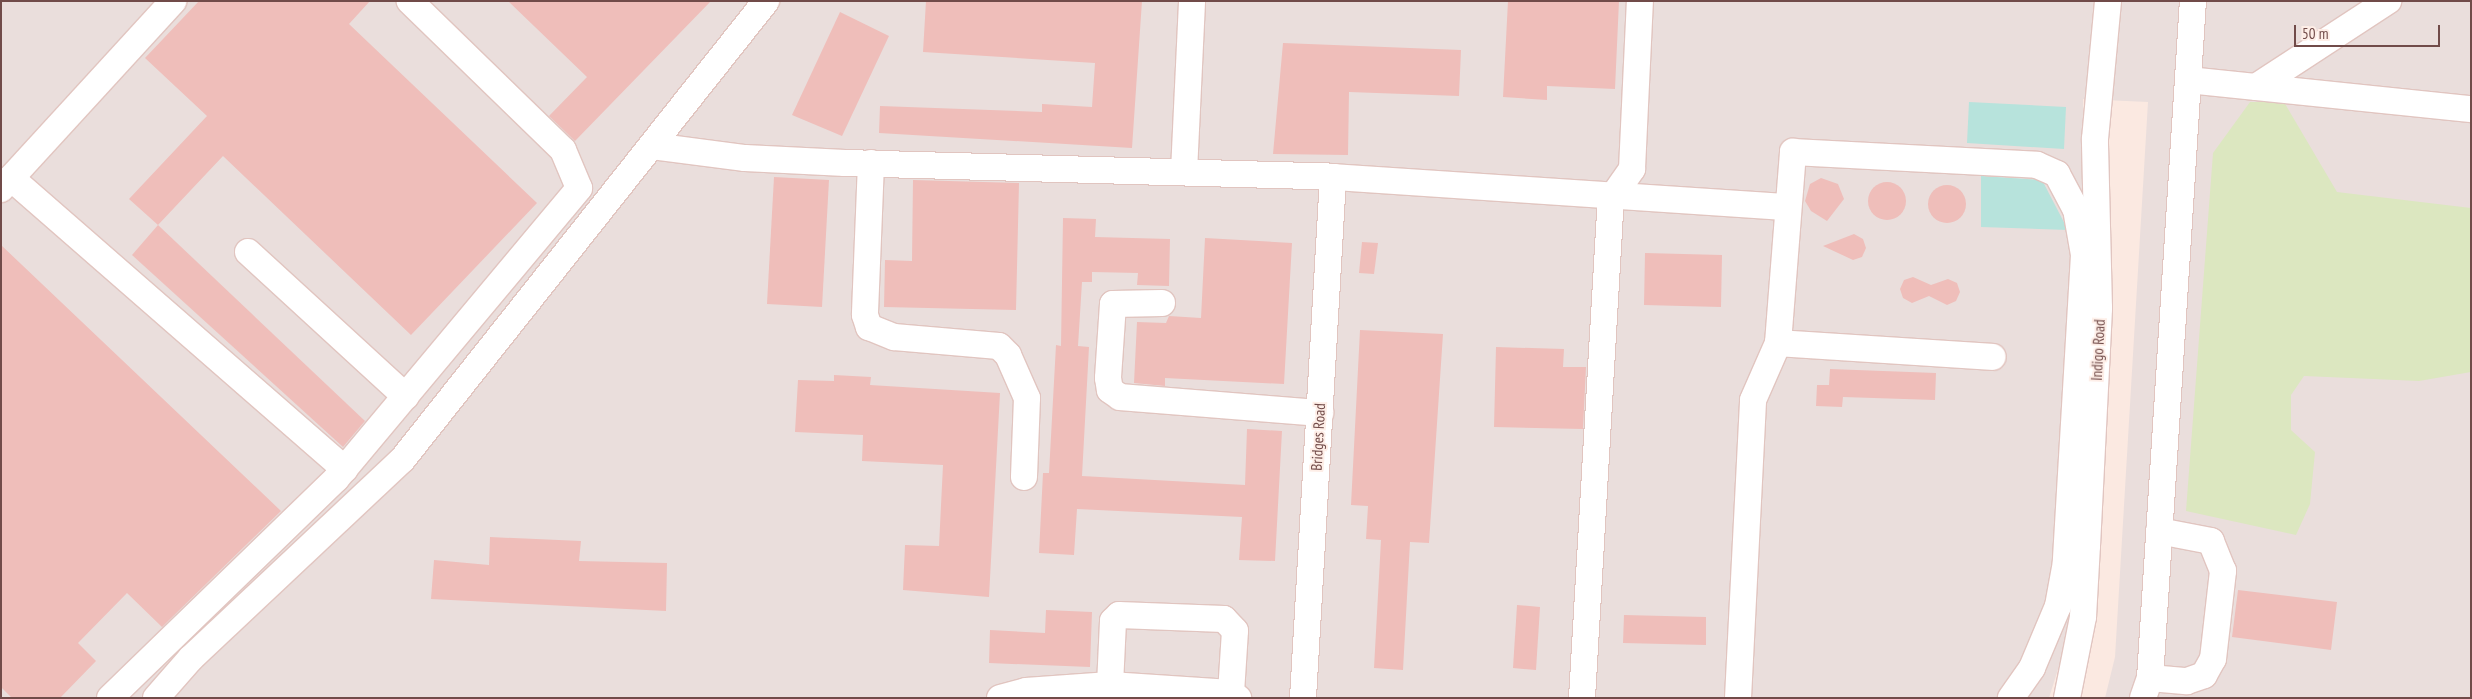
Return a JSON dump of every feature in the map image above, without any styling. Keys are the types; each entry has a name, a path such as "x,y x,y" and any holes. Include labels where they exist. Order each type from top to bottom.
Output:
{"street":[{"path":"173,1 6,183 344,469"},
{"path":"110,698 344,469 579,188 563,150 410,1"},
{"path":"156,698 192,658 402,460 766,1"},
{"path":"1184,172 1192,1"},
{"path":"1582,698 1611,199 1632,169 1640,1"},
{"name":"Indigo Road","path":"2067,698 2083,617 2100,308 2094,183 2098,103 2108,1"},
{"path":"2159,531 2211,541 2223,571 2213,659 2204,675 2187,681 2146,688 2159,531 2193,1"},
{"path":"2256,87 2388,1"},
{"path":"2188,80 2471,109"},
{"path":"652,146 745,158 1333,177 1611,199 1787,207"},
{"path":"1738,698 1753,400 1778,343 1792,152 2037,165 2057,174 2076,209 2084,255 2066,562 2058,606 2032,668 2010,698"},
{"path":"871,163 865,315 869,327 894,337 999,346 1008,355 1026,398 1024,477"},
{"name":"Bridges Road","path":"1303,698 1333,177"},
{"path":"248,252 406,397"},
{"path":"1162,303 1113,304 1108,378 1110,390 1120,397 1320,413"},
{"path":"1778,343 1993,357"},
{"path":"1000,698 1026,691 1110,685 1235,696 1235,631 1232,622 1215,618 1119,615 1112,621 1110,685"}],"shaded area":[{"path":"1,1 2471,1 2471,698 2105,698 2115,657 2148,102 2083,99 2088,331 2070,631 2049,698 1,698"}],"green space":[{"path":"2250,102 2284,102 2337,192 2471,208 2471,372 2419,381 2304,376 2291,395 2291,430 2315,452 2310,504 2296,535 2186,511 2213,153"}],"water":[{"path":"1969,102 2066,107 2064,149 1967,143"},
{"path":"1981,176 2042,180 2068,230 1981,227"}],"building":[{"path":"199,1 370,1 349,24 537,203 411,335 223,156 158,225 129,199 207,116 145,58"},
{"path":"508,1 711,1 575,141 549,116 587,77"},
{"path":"926,1 1142,1 1132,148 879,133 880,106 1042,112 1042,104 1092,107 1095,63 923,52"},
{"path":"1508,1 1619,1 1615,89 1547,86 1547,100 1503,97"},
{"path":"840,12 889,36 842,136 792,115"},
{"path":"1283,43 1461,50 1459,96 1349,92 1348,155 1273,154"},
{"path":"774,177 829,180 822,307 767,304"},
{"path":"1821,178 1838,184 1844,199 1827,221 1811,211 1805,201 1810,184"},
{"path":"913,180 1019,183 1016,310 884,307 885,260 912,261"},
{"path":"1887,182 1901,187 1906,201 1901,215 1887,220 1873,215 1868,201 1873,187"},
{"path":"1947,185 1954,186 1960,191 1965,197 1965,211 1960,217 1954,222 1947,223 1940,222 1934,217 1929,211 1928,204 1929,197 1934,191 1940,186"},
{"path":"1063,218 1096,219 1095,237 1170,239 1169,286 1137,285 1138,273 1092,272 1092,282 1082,282 1078,346 1089,347 1082,476 1245,485 1247,429 1282,431 1275,561 1239,560 1242,517 1077,509 1074,555 1039,553 1043,473 1049,473 1056,345 1061,346"},
{"path":"158,225 365,421 343,447 132,255"},
{"path":"1854,234 1863,239 1866,248 1862,257 1853,260 1823,246"},
{"path":"1205,238 1292,243 1284,384 1165,378 1165,386 1134,383 1137,322 1166,323 1169,316 1201,318"},
{"path":"1362,242 1378,243 1374,274 1359,273"},
{"path":"1,245 281,511 162,627 127,593 78,643 96,661 60,698 12,698 1,687"},
{"path":"1645,253 1722,255 1721,307 1644,305"},
{"path":"1913,277 1931,285 1948,279 1957,283 1960,292 1956,301 1947,305 1929,296 1912,303 1903,298 1900,289 1904,280"},
{"path":"1360,330 1443,334 1429,543 1410,542 1403,670 1374,668 1381,540 1366,539 1368,506 1351,505"},
{"path":"1496,347 1564,349 1563,367 1586,367 1583,429 1494,427"},
{"path":"1830,369 1936,373 1935,400 1843,397 1842,407 1816,406 1817,385 1829,385"},
{"path":"834,375 871,377 870,385 1000,393 989,597 903,590 905,545 939,546 943,465 862,461 863,435 795,432 798,380 834,381"},
{"path":"490,537 581,541 579,561 667,563 666,611 431,599 434,560 489,565"},
{"path":"2238,590 2337,602 2331,650 2232,637"},
{"path":"1517,605 1540,607 1536,670 1513,668"},
{"path":"1046,610 1092,612 1090,667 989,663 990,630 1045,633"},
{"path":"1624,615 1706,617 1706,645 1623,643"}]}
